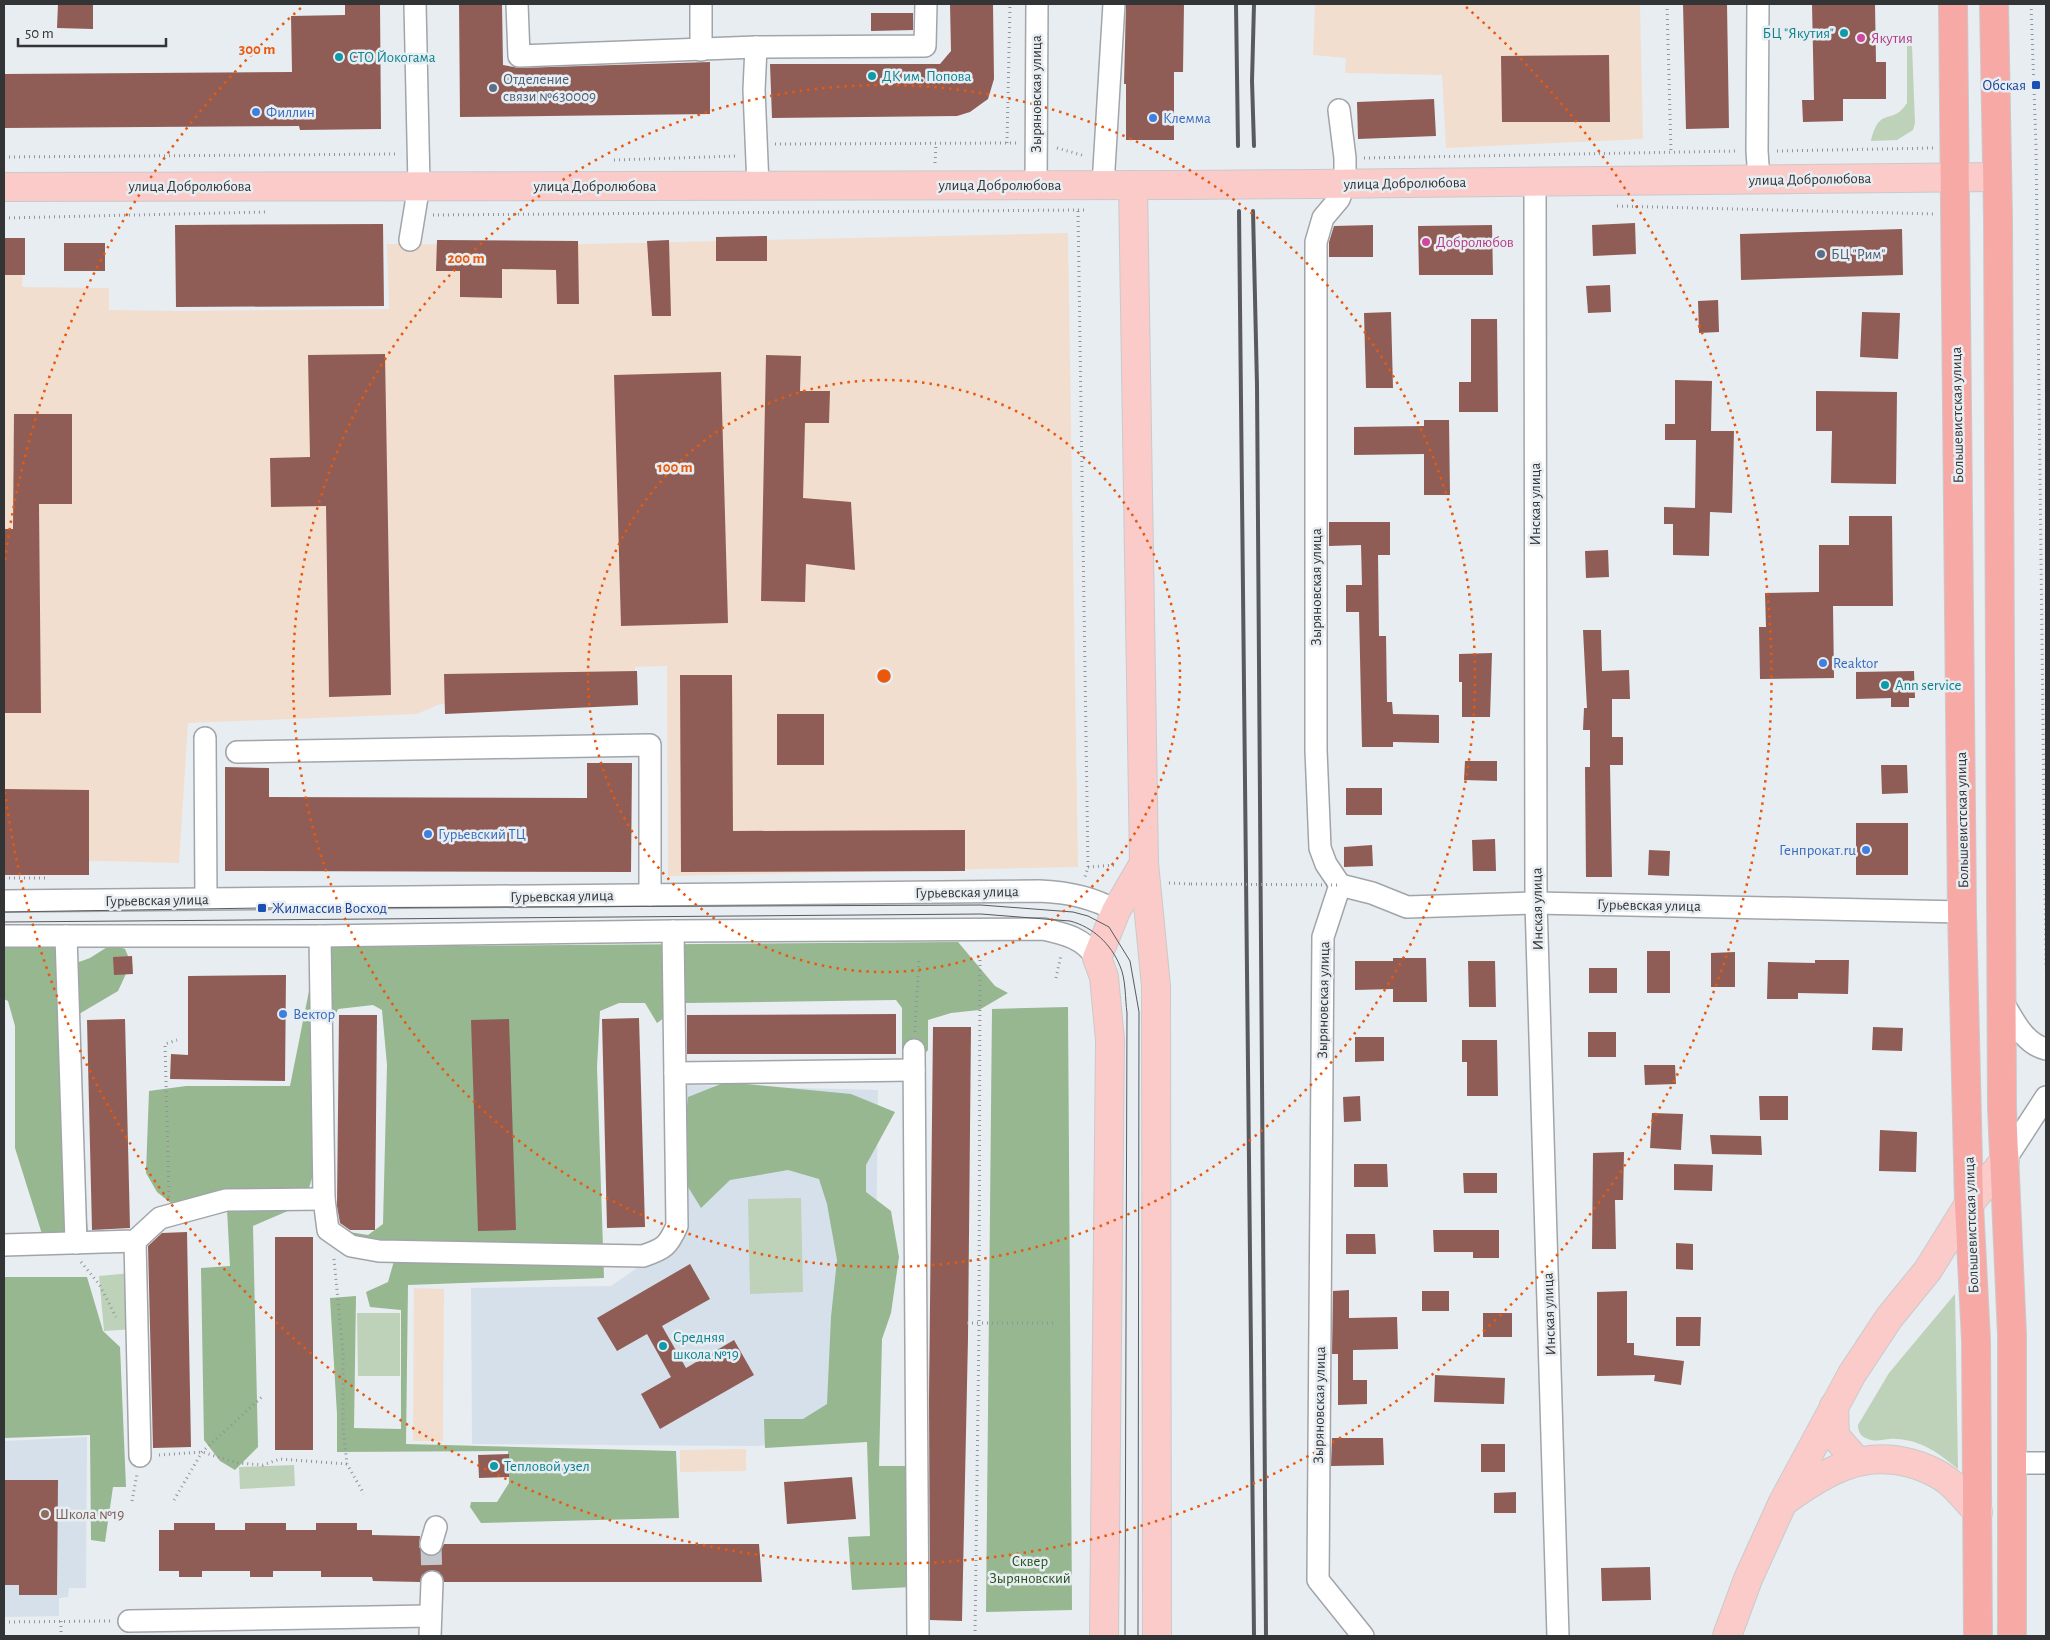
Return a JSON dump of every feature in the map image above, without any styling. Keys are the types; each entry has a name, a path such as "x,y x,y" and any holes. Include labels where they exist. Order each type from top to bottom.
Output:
{"highway":[{"name":"Большевистская улица","path":"1953,4 1962,912 1969,1204 1976,1340 1978,1636"},
{"path":"1994,4 2002,1001 2005,1160 2012,1335 2012,1636"}],"main road":[{"name":"улица Добролюбова","path":"4,187 1036,185 1104,173 1133,185 1315,184 1345,171 1535,181 1996,177"},
{"path":"1133,185 1144,863 1156,986 1157,1636"},
{"path":"1104,1636 1110,1040 1104,977 1097,958 1116,911 1144,863"},
{"path":"1116,911 1133,934 1156,986"},
{"path":"1728,1636 1748,1579 1783,1502 1834,1406 1873,1342 1928,1270 1969,1204 2005,1160"},
{"path":"1834,1406 1835,1436 1856,1460"},
{"path":"1783,1502 1815,1479 1856,1460 1891,1458 1920,1465 1947,1480 1978,1512"}],"street":[{"path":"410,240 420,185 415,4"},
{"path":"517,4 519,56 756,47 925,46 926,4"},
{"path":"701,4 701,50"},
{"name":"Зыряновская улица","path":"1036,185 1037,4"},
{"path":"1104,173 1114,4"},
{"path":"1758,4 1757,151 1759,179"},
{"path":"756,47 754,90 758,186"},
{"path":"1339,110 1345,171"},
{"name":"Зыряновская улица","path":"1345,171 1339,199 1323,218 1316,242 1316,750 1320,848 1326,864 1340,885 1323,936 1318,1580 1362,1636"},
{"name":"Инская улица","path":"1535,181 1536,903 1558,1636"},
{"path":"205,738 206,899"},
{"path":"237,752 650,745 650,895"},
{"name":"Гурьевская улица","path":"1340,885 1372,893 1407,908 1536,903 1962,912"},
{"name":"Гурьевская улица","path":"4,901 1039,891 1078,896 1104,904 1116,911"},
{"path":"4,936 320,936 673,931 1043,929 1065,934 1088,946 1097,958"},
{"path":"320,936 324,1199 328,1230 351,1246 379,1251 643,1256 662,1250 672,1238 677,1226 673,931"},
{"path":"66,936 76,1243"},
{"path":"2002,1001 2024,1035 2038,1047 2046,1049"},
{"path":"675,1072 914,1060 918,1636"},
{"path":"2005,1160 2046,1097"},
{"path":"4,1244 135,1241 160,1218 226,1200 324,1199"},
{"path":"135,1241 140,1456"},
{"path":"2012,1463 2046,1463"},
{"path":"129,1621 430,1626 432,1582"}],"path":[{"path":"1007,143 1010,4"},
{"path":"1667,4 1671,152"},
{"path":"2031,4 2036,146 2046,969"},
{"path":"604,161 742,156 755,144 1036,143 1104,173"},
{"path":"1345,171 1671,152 1933,148"},
{"path":"4,157 419,154"},
{"path":"1613,206 1936,214"},
{"path":"414,215 1087,210"},
{"path":"1078,211 1088,867 1078,896"},
{"path":"4,218 275,212"},
{"path":"1191,884 1340,885"},
{"path":"1056,978 1065,934"},
{"path":"914,1060 919,958"},
{"path":"974,1636 979,1323 980,958"},
{"path":"170,1215 166,1044 177,1040"},
{"path":"328,1230 335,1264 342,1343 343,1428 348,1464 364,1494"},
{"path":"54,1243 84,1265 99,1284 112,1314 137,1340"},
{"path":"967,1323 1057,1323"},
{"path":"174,1500 202,1452 264,1395"},
{"path":"132,1501 140,1456 202,1452 238,1463 263,1465 280,1459 348,1464"},
{"path":"61,1621 61,1636"},
{"path":"4,1622 129,1621"}],"shaded area":[{"path":"1315,4 1640,4 1643,139 1446,148 1442,75 1345,73 1346,58 1313,55"},
{"path":"1068,233 1078,867 668,876 667,666 635,667 635,700 440,704 417,714 188,723 179,863 101,861 4,863 4,240 24,240 22,287 109,288 109,310 180,311 389,309 387,244 541,245"},
{"path":"685,1085 878,1090 874,1438 755,1446 472,1444 471,1288 611,1286 686,1234"},
{"path":"414,1288 444,1289 443,1441 413,1441"},
{"name":"Школа №19","path":"87,1437 86,1588 69,1588 68,1597 59,1598 59,1616 4,1617 4,1441"},
{"path":"746,1449 746,1471 680,1472 680,1450"}],"green space":[{"path":"1907,46 1912,46 1915,123 1913,130 1897,140 1871,141 1878,123 1882,119 1902,110 1907,103"},
{"path":"50,940 65,967 90,958 112,944 125,949 131,963 118,991 79,1014 74,1025 88,1236 42,1234 15,1148 15,1026 8,1001 4,999 4,941"},
{"path":"958,942 995,986 1008,993 979,1010 951,1013 928,1020 928,1050 916,1064 905,1060 902,1055 902,1008 896,1000 685,1003 657,1023 645,1003 619,1003 600,1011 597,1067 604,1278 408,1285 406,1444 676,1451 679,1518 481,1523 470,1507 471,1502 497,1502 509,1483 508,1451 337,1452 337,1414 330,1298 356,1296 354,1428 401,1429 401,1310 370,1307 366,1292 388,1282 394,1261 369,1260 332,1243 330,1229 368,1235 383,1224 387,1065 382,1010 373,1005 338,1009 327,1035 320,1152 304,1204 253,1226 258,1447 235,1470 220,1461 204,1440 201,1268 230,1266 227,1209 172,1204 157,1192 146,1173 149,1091 186,1086 290,1086 315,961 328,947"},
{"name":"Cквер Зыряновский","path":"1068,1007 1072,1610 986,1612 992,1009"},
{"path":"726,1082 851,1094 895,1112 866,1165 866,1192 891,1211 899,1257 891,1313 882,1339 879,1466 909,1466 912,1587 852,1590 848,1537 870,1536 867,1442 765,1448 764,1419 803,1419 827,1404 831,1317 837,1260 827,1204 819,1179 788,1170 730,1180 701,1208 685,1182 684,1134 688,1097"},
{"path":"801,1198 803,1292 750,1294 748,1199"},
{"path":"131,1273 135,1329 104,1331 99,1276"},
{"path":"4,1277 87,1277 103,1331 120,1347 126,1487 113,1487 105,1542 91,1540 90,1435 4,1438"},
{"path":"1955,1294 1958,1469 1929,1448 1914,1442 1893,1439 1875,1441 1863,1437 1860,1434 1858,1425 1889,1373"},
{"path":"357,1313 400,1313 400,1376 358,1376"},
{"path":"294,1465 295,1486 240,1489 239,1467"}],"building":[{"path":"58,4 93,4 93,29 57,28"},
{"name":"СТО Йокогама","path":"345,4 380,4 381,129 300,130 299,126 4,128 4,74 292,72 291,16 345,15"},
{"path":"459,4 502,4 503,65 519,68 710,62 710,114 460,117"},
{"name":"ДК им. Попова","path":"950,4 993,4 994,79 988,99 970,112 957,116 772,118 770,64 940,64 951,51"},
{"path":"1126,4 1184,4 1183,72 1174,72 1174,140 1126,140 1126,84 1124,84"},
{"path":"1683,4 1727,4 1729,128 1686,129"},
{"name":"БЦ \"Якутия\"","path":"1812,4 1875,4 1876,62 1886,62 1886,99 1843,99 1843,121 1803,122 1802,100 1814,100"},
{"path":"871,13 913,13 913,30 871,31"},
{"path":"1609,55 1610,122 1502,122 1501,56"},
{"path":"1434,99 1436,136 1358,139 1357,102"},
{"path":"1635,223 1636,254 1593,256 1592,225"},
{"path":"383,224 384,306 176,307 175,225"},
{"path":"1373,225 1373,257 1329,257 1329,242 1334,226"},
{"path":"1492,225 1493,275 1419,275 1418,226"},
{"name":"БЦ \"Рим\"","path":"1902,229 1903,275 1741,280 1740,234"},
{"path":"767,236 767,261 716,261 716,237"},
{"path":"4,238 25,238 25,275 4,275"},
{"path":"437,240 578,241 579,304 557,304 556,270 502,269 502,298 460,297 460,271 436,271"},
{"path":"669,240 671,316 652,316 647,241"},
{"path":"64,243 105,243 105,271 64,271"},
{"path":"1610,285 1611,312 1588,313 1586,286"},
{"path":"1718,300 1719,332 1699,333 1698,301"},
{"path":"1391,312 1393,388 1366,388 1364,313"},
{"path":"1862,312 1900,313 1898,359 1860,357"},
{"path":"1471,319 1497,319 1498,412 1459,412 1459,382 1471,382"},
{"path":"385,354 391,695 329,697 326,506 271,507 270,458 310,457 308,355"},
{"path":"766,355 801,356 800,391 830,391 829,423 805,423 803,498 851,502 855,570 806,564 805,602 761,601"},
{"path":"721,372 728,623 621,626 614,375"},
{"path":"1675,380 1712,381 1711,431 1734,431 1732,513 1710,512 1709,556 1673,555 1673,524 1664,524 1664,507 1695,508 1696,440 1665,440 1665,424 1675,424"},
{"path":"1816,391 1897,392 1896,484 1831,483 1832,431 1816,431"},
{"path":"14,414 72,414 72,504 39,504 41,713 4,713 4,529 13,529"},
{"path":"1424,420 1449,420 1450,495 1424,495 1424,454 1354,455 1354,427 1424,426"},
{"path":"1849,516 1892,516 1893,606 1833,606 1834,678 1760,679 1759,627 1766,627 1765,593 1819,592 1819,545 1849,545"},
{"path":"1329,522 1390,522 1390,555 1378,555 1379,636 1386,636 1387,702 1392,702 1393,714 1439,715 1439,743 1393,742 1393,747 1362,747 1359,612 1346,612 1346,585 1362,585 1361,545 1329,546"},
{"path":"1608,550 1609,577 1586,578 1585,551"},
{"path":"1583,630 1601,630 1602,671 1629,670 1630,699 1612,699 1612,737 1623,737 1623,765 1610,765 1612,877 1586,877 1585,767 1590,767 1590,730 1583,730 1584,708 1587,708"},
{"path":"1492,653 1490,717 1462,717 1462,682 1459,682 1459,654"},
{"path":"637,671 638,705 445,714 444,674"},
{"name":"Ann service","path":"1914,671 1915,698 1909,698 1909,707 1891,707 1891,698 1856,699 1856,672"},
{"path":"680,675 732,675 733,831 965,830 965,871 681,872"},
{"path":"777,714 824,714 824,765 777,765"},
{"path":"1465,761 1497,761 1497,781 1464,780"},
{"name":"Гурьевский ТЦ","path":"587,763 632,763 631,872 225,871 225,767 269,768 269,797 587,798"},
{"path":"1881,765 1907,765 1908,793 1882,794"},
{"path":"1346,788 1382,788 1382,815 1346,815"},
{"path":"4,789 89,790 89,875 4,875"},
{"path":"1856,823 1908,823 1908,875 1856,875"},
{"path":"1495,839 1496,871 1473,871 1472,840"},
{"path":"1372,845 1373,866 1344,867 1344,847"},
{"path":"1649,850 1670,851 1669,876 1648,875"},
{"path":"1647,951 1670,951 1670,993 1647,993"},
{"path":"1735,952 1735,987 1711,987 1711,953"},
{"path":"132,956 133,974 114,975 113,957"},
{"path":"1393,958 1426,958 1427,1002 1393,1002 1393,989 1355,990 1355,961 1393,961"},
{"path":"1815,960 1849,960 1848,994 1798,993 1798,999 1767,999 1768,962 1815,963"},
{"path":"1468,961 1495,961 1496,1007 1469,1007"},
{"path":"1589,968 1617,968 1617,993 1589,993"},
{"path":"286,975 285,1081 170,1079 171,1054 188,1055 188,976"},
{"path":"896,1014 896,1054 687,1054 687,1015"},
{"path":"339,1015 377,1015 375,1230 350,1230 340,1223 337,1206"},
{"path":"639,1018 645,1227 607,1228 602,1019"},
{"path":"125,1019 130,1228 92,1230 87,1020"},
{"path":"509,1019 516,1230 478,1231 471,1020"},
{"path":"933,1027 971,1027 968,1338 962,1621 930,1620 929,1398"},
{"path":"1873,1027 1903,1028 1902,1051 1872,1050"},
{"path":"1588,1032 1616,1032 1616,1057 1588,1057"},
{"path":"1355,1037 1384,1037 1384,1061 1355,1062"},
{"path":"1462,1040 1497,1040 1498,1096 1467,1096 1467,1062 1462,1062"},
{"path":"1644,1065 1675,1065 1676,1084 1645,1085"},
{"path":"1360,1096 1361,1121 1344,1122 1343,1097"},
{"path":"1759,1096 1788,1096 1788,1120 1760,1120"},
{"path":"1652,1113 1683,1114 1681,1150 1650,1148"},
{"path":"1880,1130 1917,1132 1916,1172 1879,1171"},
{"path":"1710,1135 1761,1136 1762,1155 1712,1154"},
{"path":"1624,1152 1623,1200 1615,1200 1616,1249 1592,1249 1593,1153"},
{"path":"1354,1164 1387,1164 1388,1187 1354,1187"},
{"path":"1674,1164 1713,1165 1712,1191 1674,1190"},
{"path":"1463,1173 1497,1173 1497,1193 1464,1193"},
{"path":"1433,1230 1499,1230 1499,1258 1473,1258 1473,1252 1434,1252"},
{"path":"187,1232 191,1447 153,1448 148,1246 162,1233"},
{"path":"1346,1234 1375,1234 1376,1254 1346,1254"},
{"path":"275,1237 313,1237 313,1450 275,1450"},
{"path":"1676,1243 1693,1244 1693,1270 1676,1269"},
{"name":"Средняя школа №19","path":"690,1264 710,1299 662,1326 686,1368 734,1340 754,1375 660,1429 641,1394 671,1377 647,1334 617,1351 597,1318"},
{"path":"1349,1290 1349,1318 1397,1317 1398,1349 1353,1350 1353,1380 1367,1380 1367,1404 1338,1405 1338,1354 1332,1354 1333,1291"},
{"path":"1422,1291 1449,1291 1449,1311 1422,1311"},
{"path":"1627,1291 1627,1343 1634,1343 1634,1355 1684,1361 1681,1385 1654,1381 1655,1375 1597,1376 1597,1292"},
{"path":"1483,1313 1512,1313 1512,1337 1483,1337"},
{"path":"1676,1317 1701,1317 1700,1346 1676,1346"},
{"path":"1435,1375 1505,1378 1504,1404 1434,1402"},
{"path":"1332,1438 1383,1438 1384,1465 1331,1466"},
{"path":"1481,1444 1505,1444 1505,1472 1481,1472"},
{"name":"Тепловой узел","path":"509,1454 509,1477 479,1478 478,1455"},
{"path":"852,1477 856,1519 787,1524 784,1482"},
{"path":"4,1480 58,1480 57,1595 19,1595 19,1585 4,1585"},
{"path":"1516,1492 1516,1513 1494,1513 1494,1493"},
{"path":"174,1523 215,1523 215,1530 245,1530 245,1523 286,1523 286,1530 316,1530 316,1523 357,1523 357,1530 372,1530 372,1535 420,1536 419,1547 428,1556 439,1553 444,1544 759,1544 762,1582 444,1582 439,1572 432,1570 422,1575 420,1582 373,1581 372,1577 321,1577 321,1571 273,1571 273,1577 250,1577 250,1571 202,1571 202,1577 179,1577 179,1571 159,1571 159,1530 174,1530"},
{"path":"1650,1567 1651,1600 1602,1601 1601,1568"}],"tunnel":[{"path":"431,1544 432,1582"}],"tram line":[{"path":"4,912 262,908 981,905 1073,912 1088,916 1109,927 1130,961 1139,1012 1138,1636"},
{"path":"4,922 981,914 1070,921 1094,932 1112,951 1120,966 1127,1013 1125,1636"}],"railway":[{"path":"1236,4 1238,146"},
{"path":"1254,4 1252,81 1254,146"},
{"path":"1239,211 1254,1636"},
{"path":"1253,211 1257,385 1266,1636"}],"place":[{"name":"БЦ \"Якутия\"","path":"1844,33"},
{"name":"Якутия","path":"1861,38"},
{"name":"СТО Йокогама","path":"339,57"},
{"name":"ДК им. Попова","path":"872,76"},
{"name":"Обская","path":"2036,85"},
{"name":"Отделение связи №630009","path":"493,88"},
{"name":"Филлин","path":"256,112"},
{"name":"Клемма","path":"1153,118"},
{"name":"Добролюбов","path":"1426,242"},
{"name":"БЦ \"Рим\"","path":"1821,254"},
{"name":"Reaktor","path":"1823,663"},
{"name":"Ann service","path":"1885,685"},
{"name":"Гурьевский ТЦ","path":"428,834"},
{"name":"Генпрокат.ru","path":"1866,850"},
{"name":"Жилмассив Восход","path":"262,908"},
{"name":"Вектор","path":"283,1014"},
{"name":"Средняя школа №19","path":"663,1346"},
{"name":"Тепловой узел","path":"494,1466"},
{"name":"Школа №19","path":"45,1514"}]}
